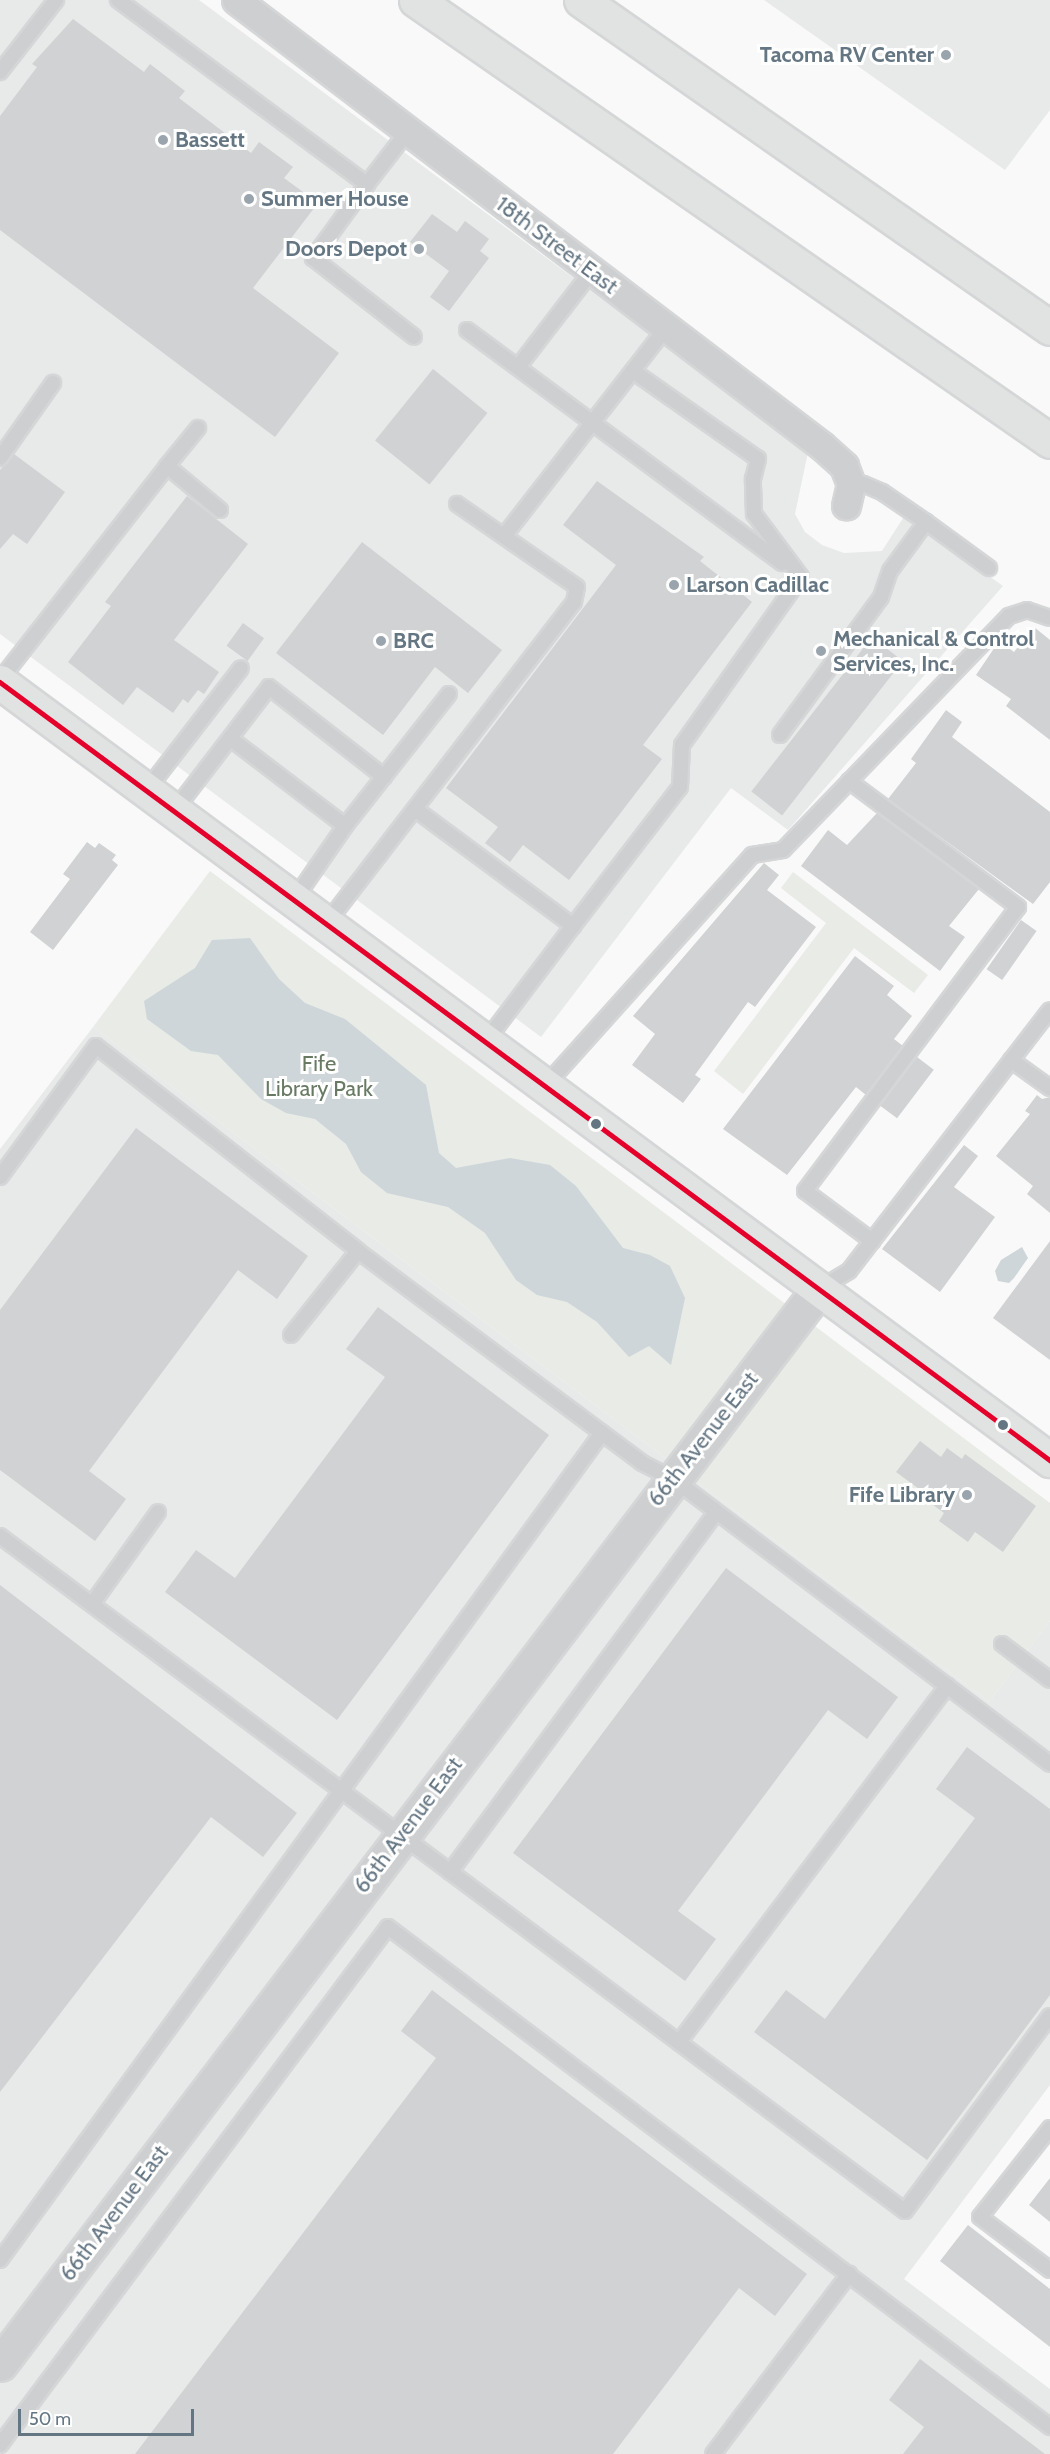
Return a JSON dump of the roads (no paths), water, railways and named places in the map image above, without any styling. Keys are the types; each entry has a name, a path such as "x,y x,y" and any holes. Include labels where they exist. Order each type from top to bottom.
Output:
{"main road":[{"path":"416,0 1050,441"},
{"path":"581,0 1050,328"},
{"path":"0,681 1050,1460"}],"street":[{"name":"18th Street East","path":"236,0 822,446 844,466 848,494"},
{"name":"66th Avenue East","path":"0,2364 400,1835 819,1289"}],"lane":[{"path":"0,72 56,0"},
{"path":"118,0 367,184"},
{"path":"408,131 313,258 414,337"},
{"path":"518,367 592,271"},
{"path":"504,536 666,328"},
{"path":"467,330 801,577"},
{"path":"633,371 758,459 753,479 754,514 801,577"},
{"path":"0,458 53,383"},
{"path":"0,681 198,428"},
{"path":"167,466 220,510"},
{"path":"848,494 863,484 882,492 989,568"},
{"path":"326,924 574,602 577,587 457,504"},
{"path":"780,735 881,597 890,571 926,522"},
{"path":"485,1042 680,787 682,745 801,577"},
{"path":"545,1086 752,855 783,850 1009,616 1028,610 1050,618"},
{"path":"146,791 242,668"},
{"path":"174,812 269,687 384,777"},
{"path":"294,900 345,826 449,694"},
{"path":"231,739 345,826"},
{"path":"849,781 1018,907 805,1191 872,1241"},
{"path":"415,809 573,926"},
{"path":"819,1289 849,1271 1050,1010"},
{"path":"0,1178 96,1046 358,1251 642,1463 672,1478 1050,1764"},
{"path":"1011,1060 1050,1088"},
{"path":"291,1335 358,1251"},
{"path":"0,2260 339,1790 602,1433"},
{"path":"92,1604 158,1512"},
{"path":"450,1872 716,1513"},
{"path":"0,1536 905,2211 1050,2016"},
{"path":"1002,1644 1050,1680"},
{"path":"679,2043 947,1686"},
{"path":"0,2445 388,1927 1050,2427"},
{"path":"1050,2128 980,2217 1050,2270"},
{"path":"713,2454 849,2274"}],"place":[{"name":"Tacoma RV Center","path":"946,55"},
{"name":"Bassett","path":"163,140"},
{"name":"Summer House","path":"249,199"},
{"name":"Doors Depot","path":"419,249"},
{"name":"Larson Cadillac","path":"674,585"},
{"name":"BRC","path":"381,641"},
{"name":"Mechanical & Control Services, Inc.","path":"821,651"},
{"name":"Fife Library","path":"967,1495"}],"park label":[{"name":"Fife Library Park","path":"319,1076"}]}
